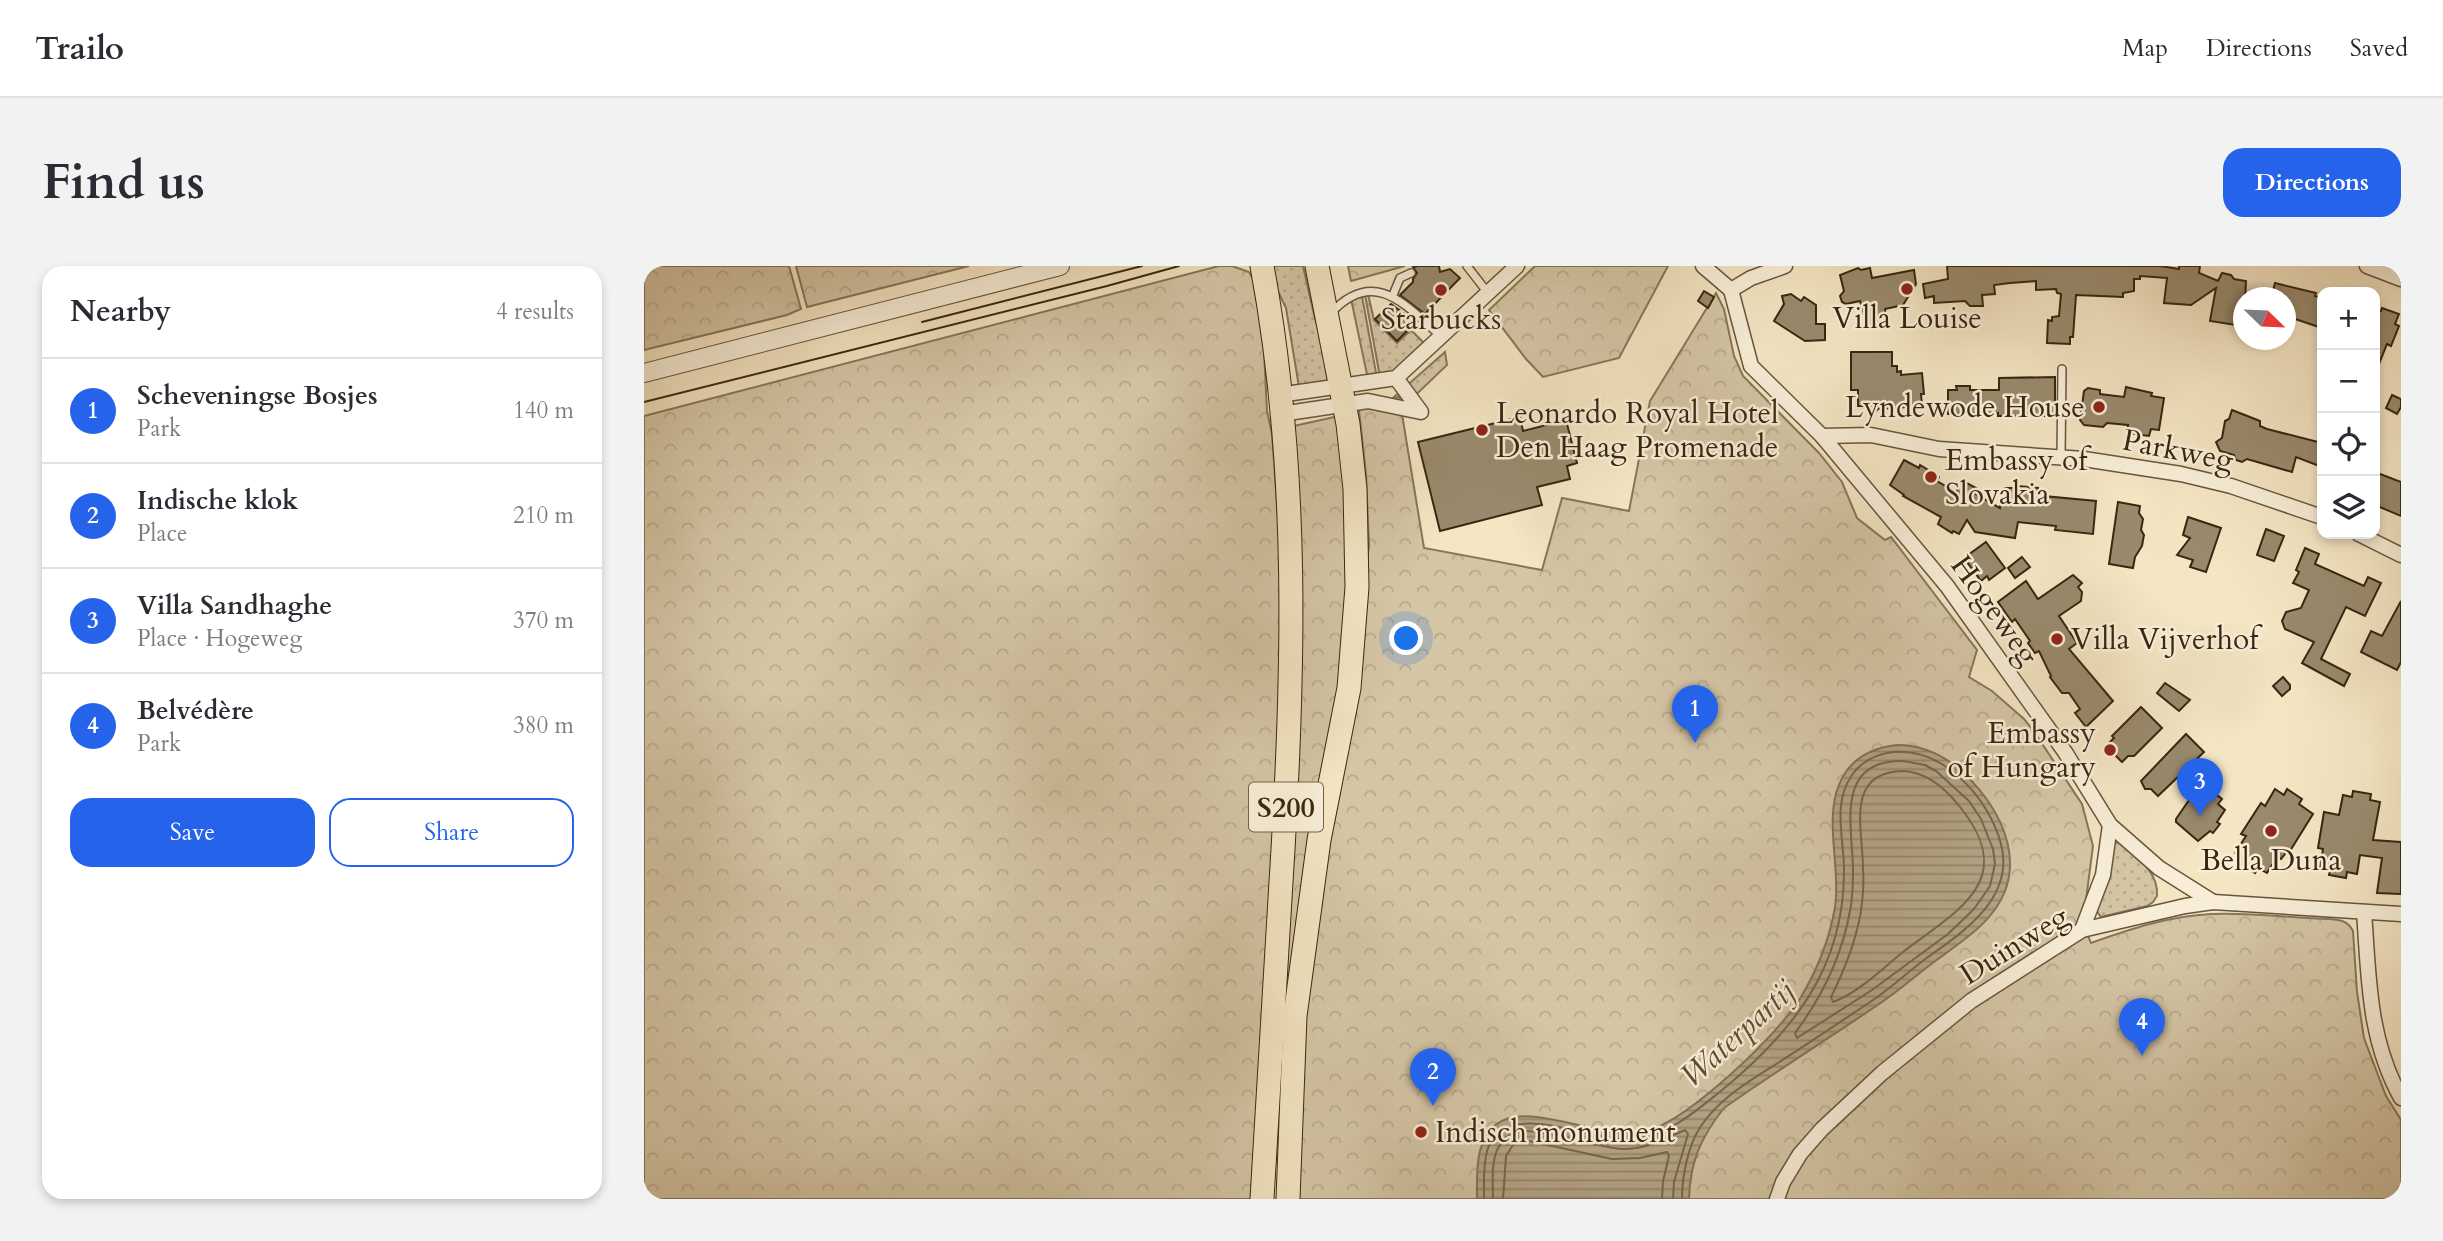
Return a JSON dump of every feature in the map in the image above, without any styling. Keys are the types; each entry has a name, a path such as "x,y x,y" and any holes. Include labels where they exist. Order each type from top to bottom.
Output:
{"main road":[{"name":"S200","path":"1262,266 1280,405 1290,530 1292,685 1262,1199"},
{"name":"S200","path":"1288,1199 1295,1016 1319,840 1349,688 1357,555 1355,489 1343,395 1317,266"}],"street":[{"path":"644,373 1060,266"},
{"path":"1280,405 1343,395 1396,377 1517,266"},
{"path":"1703,266 1731,290 1751,366 1822,436"},
{"path":"1731,290 1751,278 1785,266"},
{"path":"2367,266 2401,279"},
{"path":"1343,395 1421,412 1396,377"},
{"name":"Parkweg","path":"1822,436 1871,435 1939,449 2061,458 2181,474 2231,486 2317,515"},
{"name":"Hogeweg","path":"1822,436 1947,586 2065,752 2110,825 2159,867 2213,902"},
{"path":"2369,539 2401,555"},
{"path":"2082,930 2103,875 2110,825"},
{"name":"Duinweg","path":"1777,1199 1783,1182 1800,1154 1846,1105 1972,1001 2082,930 2213,902 2401,914"},
{"path":"2364,912 2371,1010 2379,1046 2390,1078 2401,1098"}],"lane":[{"path":"1467,266 1488,294"},
{"path":"1393,295 1400,278 1411,273"},
{"path":"1329,316 1345,299 1373,289 1393,295 1442,337"},
{"path":"2061,458 2062,369"}],"green space":[{"path":"644,266 789,266 801,309 787,315 644,350"},
{"path":"796,266 969,266 807,307"},
{"path":"1219,266 1232,266 1249,272 1261,292 1267,411 1272,434 1279,532 1284,671 1254,1199 644,1199 644,416"},
{"path":"1272,266 1303,266 1333,380 1299,387 1286,308 1276,287"},
{"path":"1348,266 1405,266 1351,281"},
{"path":"1535,266 1668,266 1619,358 1543,377 1489,310"},
{"path":"1716,293 1724,309 1734,356 1743,376 1819,453 1842,482 1857,518 1885,540 1891,537 1977,650 1969,677 1992,691 2024,719 2082,804 2093,846 2083,923 2091,943 2135,928 2195,915 2241,914 2330,919 2349,925 2353,931 2357,992 2364,1038 2386,1096 2401,1120 2401,1199 1296,1199 1305,1019 1369,546 1366,474 1359,410 1399,396 1424,548 1542,570 1562,498 1629,511 1650,401"},
{"path":"1368,294 1374,320 1397,343 1411,330 1426,345 1394,374 1380,377 1365,295"},
{"path":"1362,296 1377,378 1368,379 1351,299"},
{"path":"1445,352 1447,365 1401,409 1425,570 1386,404"},
{"path":"1339,416 1347,484 1346,650 1285,1079 1278,1078 1289,427"},
{"path":"2118,841 2150,872 2157,887 2157,896 2147,906 2101,917 2096,910 2114,844"}],"water":[{"path":"1897,745 1925,749 1949,761 1970,779 1988,801 2000,822 2008,844 2010,868 2005,891 1983,924 1886,999 1724,1108 1698,1150 1689,1199 1477,1199 1480,1151 1494,1126 1503,1120 1527,1116 1613,1133 1650,1130 1688,1109 1710,1092 1774,1032 1807,987 1830,930 1836,892 1833,814 1839,785 1848,768 1862,756"}],"building":[{"path":"1439,266 1440,272 1450,269 1460,278 1425,314 1400,295 1413,282 1417,273 1413,267"},
{"path":"1947,266 2160,266 2179,269 2179,266 2200,266 2199,273 2218,281 2222,273 2246,281 2246,287 2233,287 2233,325 2210,321 2216,288 2191,305 2164,303 2167,278 2140,276 2140,279 2134,279 2134,291 2123,293 2123,297 2076,295 2073,337 2070,337 2070,344 2047,343 2048,320 2052,321 2052,317 2059,316 2061,294 2057,293 2056,289 2036,290 2036,281 1994,285 1995,294 1982,295 1983,306 1970,306 1965,301 1934,303 1934,296 1925,298 1923,284 1948,279"},
{"path":"1858,268 1870,268 1872,278 1914,270 1916,284 1903,305 1885,309 1886,324 1867,326 1860,301 1846,304 1842,302 1840,296 1844,291 1840,275"},
{"path":"2275,283 2291,287 2274,287"},
{"path":"2296,288 2316,293 2317,326 2296,319"},
{"path":"1704,291 1714,297 1708,308 1698,301"},
{"path":"1791,294 1801,301 1804,297 1816,305 1816,324 1825,324 1825,340 1805,341 1774,321 1784,304 1782,296"},
{"path":"1391,304 1416,322 1397,341 1375,319"},
{"path":"2382,308 2399,314 2395,324 2399,326 2391,346 2387,344 2380,362 2380,311"},
{"path":"1851,352 1892,352 1892,366 1897,366 1897,372 1901,371 1901,375 1922,373 1922,406 1878,409 1874,413 1869,406 1858,406 1858,390 1851,390"},
{"path":"2055,377 2055,416 1948,414 1948,390 1957,390 1956,386 1970,386 1970,390 1999,390 1999,378"},
{"path":"2126,387 2164,398 2159,430 2151,429 2149,436 2127,433 2128,425 2084,425 2080,420 2084,391 2088,388 2100,390 2100,394 2124,397"},
{"path":"2392,395 2401,399 2397,414 2386,408"},
{"path":"2232,410 2260,421 2260,426 2267,429 2317,442 2317,465 2296,457 2292,472 2247,459 2242,462 2236,460 2234,455 2220,451 2216,442 2222,438 2225,421 2229,419"},
{"path":"1520,417 1523,431 1566,420 1577,463 1567,466 1570,479 1537,487 1542,505 1440,531 1418,442"},
{"path":"1904,460 1935,474 1939,477 1937,481 1956,492 1963,481 1976,488 1974,493 2000,508 2002,490 2018,486 2045,490 2044,496 2096,501 2093,534 2018,522 2015,538 1975,532 1967,520 1959,534 1953,531 1952,533 1938,524 1941,517 1903,496 1890,485"},
{"path":"2380,474 2401,482 2401,516 2380,507"},
{"path":"2118,502 2140,506 2139,513 2143,519 2142,546 2135,557 2133,568 2109,564"},
{"path":"2188,517 2221,528 2206,572 2190,567 2193,560 2177,555 2190,538 2183,535"},
{"path":"2266,529 2284,536 2274,561 2257,555"},
{"path":"1986,542 2005,568 1989,580 1987,576 1981,581 1964,558"},
{"path":"2305,548 2319,554 2315,564 2364,586 2368,577 2381,583 2365,616 2346,607 2321,659 2350,674 2344,686 2302,663 2314,642 2285,629 2282,621 2286,612 2301,608 2309,590 2293,583 2299,572 2296,570"},
{"path":"2022,557 2030,567 2015,578 2008,568"},
{"path":"2073,575 2082,583 2078,587 2082,592 2081,601 2059,616 2077,643 2069,649 2113,701 2086,727 2075,713 2080,709 2069,693 2062,693 2050,677 2039,651 2035,653 2015,619 2012,622 1998,602 2026,581 2038,599"},
{"path":"2401,601 2401,662 2397,670 2361,652 2371,631 2382,636"},
{"path":"2283,677 2290,689 2282,696 2273,686"},
{"path":"2165,683 2190,700 2179,711 2157,693"},
{"path":"2141,707 2162,728 2134,756 2128,756 2122,762 2106,751 2106,746 2114,738 2112,736"},
{"path":"2186,734 2204,752 2158,796 2151,789 2145,789 2141,781"},
{"path":"2198,787 2209,797 2213,792 2222,799 2218,804 2225,810 2213,833 2210,831 2198,841 2176,822 2176,819"},
{"name":"Bella Duna","path":"2275,789 2284,795 2287,789 2302,799 2299,804 2313,814 2290,851 2281,859 2277,857 2267,873 2258,868 2255,873 2240,863 2244,858 2235,853 2246,836 2241,834 2261,803 2265,806"},
{"path":"2353,791 2371,794 2370,800 2380,802 2373,840 2401,842 2401,894 2377,893 2382,858 2360,855 2357,874 2347,872 2346,878 2329,875 2330,869 2320,868 2323,849 2318,848 2324,812 2339,815 2343,795 2352,797"}],"tram line":[{"path":"922,322 1142,266"},
{"path":"644,402 1179,266"}],"place":[{"name":"Villa Louise","path":"1907,289"},
{"name":"Starbucks","path":"1441,290"},
{"name":"Lyndewode House","path":"2099,407"},
{"name":"Leonardo Royal Hotel Den Haag Promenade","path":"1482,430"},
{"name":"Embassy of Slovakia","path":"1931,477"},
{"name":"Villa Vijverhof","path":"2057,639"},
{"name":"Scheveningse Bosjes","path":"1695,743"},
{"name":"Embassy of Hungary","path":"2110,750"},
{"name":"Villa Sandhaghe","path":"2200,816"},
{"name":"Bella Duna","path":"2271,831"},
{"name":"Belvédère","path":"2142,1056"},
{"name":"Indische klok","path":"1433,1106"},
{"name":"Indisch monument","path":"1421,1132"}],"water label":[{"name":"Waterpartij","path":"1737,1033"}]}
